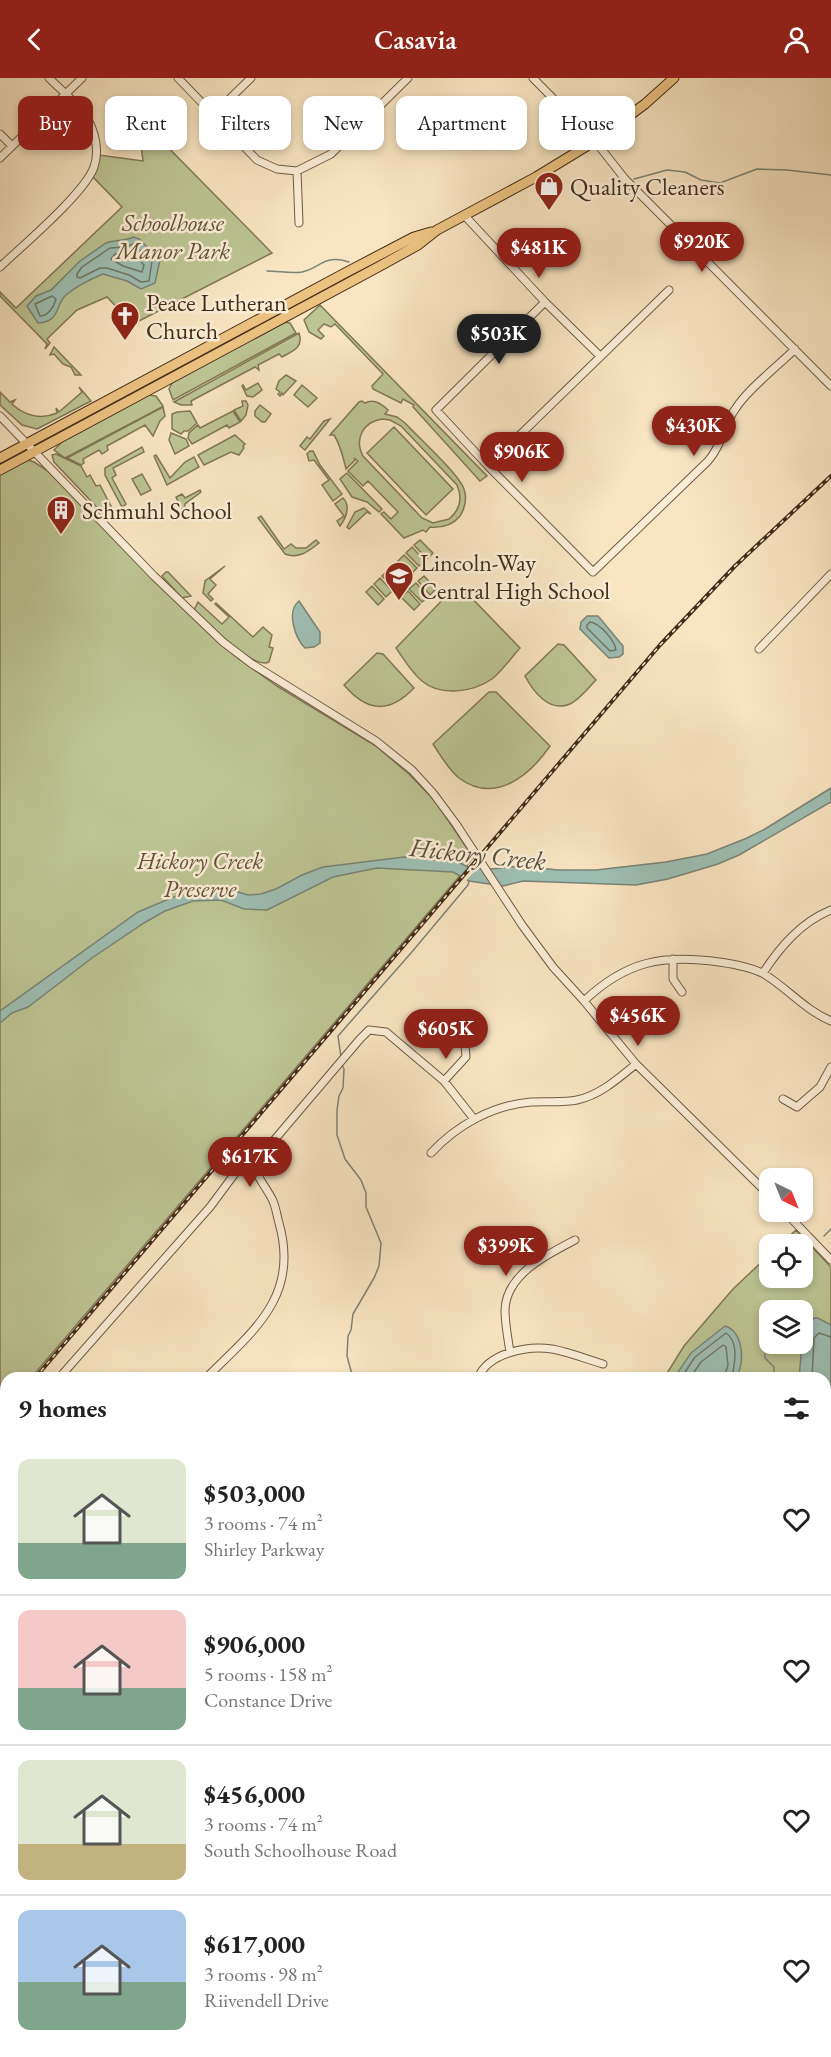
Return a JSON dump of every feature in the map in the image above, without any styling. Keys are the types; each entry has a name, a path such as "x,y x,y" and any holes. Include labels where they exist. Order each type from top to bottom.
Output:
{"main road":[{"path":"635,111 674,78"},
{"path":"0,470 380,266 418,245 437,230 536,177 580,150"},
{"path":"0,458 373,258 414,237 437,230"}],"street":[{"path":"0,267 81,189 94,167 96,144 93,129 87,118 49,78"},
{"path":"0,158 82,78"},
{"path":"178,78 199,99"},
{"path":"233,96 252,78"},
{"path":"248,150 257,160 276,169 297,171 331,154 408,78"},
{"path":"533,78 551,96"},
{"path":"0,134 12,146"},
{"path":"602,150 625,179 831,386"},
{"path":"297,171 299,223"},
{"path":"464,215 545,302 600,356"},
{"path":"488,466 669,290"},
{"path":"545,302 436,410 593,572 708,461 721,443 728,422 738,404 795,349"},
{"path":"0,416 154,576 224,642 252,664 376,741 412,770 445,808 553,967 636,1064 759,1185"},
{"path":"759,650 831,574"},
{"path":"763,973 777,951 796,932 819,915 831,910"},
{"path":"584,1001 598,988 625,970 656,961 690,958 733,964 763,973 803,1005 831,1022"},
{"path":"673,959 674,979 682,992"},
{"path":"64,1372 210,1208 239,1168 253,1165 369,1030 386,1032 444,1081 474,1119"},
{"path":"444,1081 466,1057 465,1045"},
{"path":"431,1154 440,1144 474,1119 508,1105 579,1100 610,1085 636,1064"},
{"path":"783,1099 797,1107 820,1087 831,1067"},
{"path":"213,1372 254,1330 271,1308 285,1271 284,1239 273,1201 257,1176 253,1165"},
{"path":"795,1222 831,1260"},
{"path":"510,1352 505,1308 509,1294 523,1274 545,1256 575,1240"},
{"path":"480,1372 496,1358 515,1350 551,1349 603,1364"}],"green space":[{"name":"Schoolhouse Manor Park","path":"142,150 171,150 272,253 133,324 107,297 77,310 47,339 50,343 45,349 47,344 0,296 0,292 16,308 122,207 93,177 99,155 143,161"},
{"path":"320,305 487,476 480,481 413,407 414,405 403,399 401,403 373,389 372,386 383,374 335,324 331,327 324,324 318,330 324,336 321,339 309,332 304,320"},
{"path":"283,322 290,323 296,333 173,400 169,389 173,381"},
{"path":"299,333 299,345 290,353 282,357 279,354 258,365 259,370 255,367 191,401 192,405 181,405 174,402"},
{"path":"54,347 81,375 75,375 71,367 63,364 54,354 50,355"},
{"path":"286,375 296,381 280,396 278,394 280,392 276,389 279,381"},
{"path":"258,383 262,390 253,397 247,396 242,386 246,390"},
{"path":"302,385 317,398 308,407 294,395"},
{"path":"79,387 91,401 37,429 22,425 0,405 0,392 10,402 15,400 12,404 28,414 51,415 57,413 56,408 59,412 82,392"},
{"path":"148,395 156,396 163,406 65,458 54,450 63,441"},
{"path":"242,401 246,401 248,405 246,415 241,421 234,410 243,406"},
{"path":"359,402 378,402 388,410 385,414 397,417 405,423 461,482 464,489 464,506 462,513 454,522 443,527 430,527 426,532 423,530 404,538 381,514 384,512 391,519 398,512 368,481 363,486 348,471 358,461 354,458 355,460 346,469 338,443 334,435 330,435","holes":["390,420 401,426 457,485 460,495 459,504 456,512 449,519 433,523 422,518 363,456 360,450 362,432 375,421"]},
{"path":"260,405 271,414 265,422 255,416 255,411"},
{"path":"163,407 165,416 153,436 145,425 107,446 108,450 102,454 99,450 83,459 84,463 81,465 67,458"},
{"path":"190,411 197,423 181,434 172,429 172,414"},
{"path":"233,411 240,422 229,428 227,425 192,444 188,438 189,433 198,425 200,428"},
{"path":"330,419 305,450 300,446 307,437 310,439 324,421"},
{"path":"394,427 453,489 426,515 367,453"},
{"path":"171,433 186,439 189,446 175,454 169,440"},
{"path":"235,435 245,444 239,455 231,452 204,465 198,455"},
{"path":"142,447 144,452 113,468 116,475 112,478 126,504 122,507 105,475 105,468"},
{"path":"313,451 320,465 342,494 333,501 322,485 329,480 314,460 309,461 307,454"},
{"path":"56,454 81,466 96,486 100,485 113,510 112,517 107,518 54,462 52,455"},
{"path":"156,455 170,478 185,462 194,457 199,467 167,485 154,456"},
{"name":"Hickory Creek Preserve","path":"28,460 48,471 169,594 235,656 277,686 376,746 409,774 435,801 473,857 458,878 36,1372 0,1372 0,473"},
{"path":"347,473 382,509 379,512 367,502 352,497 340,479"},
{"path":"142,474 151,490 141,495 132,479"},
{"path":"200,490 201,492 185,504 184,514 176,497 182,494 185,498"},
{"path":"343,498 347,505 347,512 340,526 337,521 344,516 335,504"},
{"path":"364,508 371,514 367,512 349,529 347,527 355,512"},
{"path":"261,516 284,549 291,544 296,548 306,548 316,540 319,543 303,554 294,556 285,554 258,518"},
{"path":"420,540 433,553 427,559 414,545"},
{"path":"412,547 425,561 419,566 406,553"},
{"path":"404,555 417,568 411,574 398,561"},
{"path":"396,563 409,576 402,582 390,568"},
{"path":"225,566 210,579 216,585 208,594 213,599 211,601 203,593 205,581"},
{"path":"388,570 400,584 394,589 382,576"},
{"path":"166,572 191,596 182,598 162,576"},
{"path":"424,576 436,589 430,595 418,581"},
{"path":"380,578 392,591 386,597 374,584"},
{"path":"416,583 428,597 422,602 409,589"},
{"path":"372,586 384,599 378,605 366,592"},
{"path":"453,589 463,589 520,648 492,679 467,690 447,691 422,681 411,670 396,648"},
{"path":"408,591 420,604 414,610 401,597"},
{"path":"198,602 222,624 229,617 216,603 253,637 263,627 272,635 269,647 273,648 269,662 261,663 252,659 230,643 194,610"},
{"path":"558,644 564,645 596,680 577,699 562,706 555,706 543,699 532,688 525,676"},
{"path":"377,653 383,654 414,688 387,706 370,705 361,701 344,685"},
{"path":"489,692 496,692 550,746 522,776 511,783 486,788 472,786 459,778 433,744"},
{"path":"813,1248 831,1267 831,1372 668,1372 684,1346 733,1289 759,1264 759,1288 813,1288"}],"water":[{"path":"133,237 139,239 160,260 155,283 141,289 127,281 103,274 70,292 51,319 38,323 27,306 36,296 51,290 80,261 106,243"},
{"path":"299,601 320,632 320,643 314,647 305,648 295,631 293,611"},
{"path":"587,616 598,616 623,646 623,654 609,658 580,629 581,622"},
{"path":"831,788 831,802 739,855 718,864 668,879 636,885 523,881 503,886 469,881 453,872 377,868 333,877 267,910 244,909 221,900 193,901 165,911 144,923 92,958 28,1007 12,1013 0,1023 0,1011 138,912 188,891 232,890 248,895 261,894 323,867 404,857 456,861 470,868 491,869 520,866 558,870 596,870 666,862 707,854 747,838"},
{"path":"818,1318 831,1325 831,1372 800,1372 801,1354 813,1354 813,1319"},
{"path":"725,1326 731,1329 739,1341 741,1365 739,1372 678,1372 691,1353"}],"pier":[{"path":"471,865 488,866 503,889 493,887 479,866 465,882 459,878"}],"waterway":[{"path":"634,179 667,170 685,172 701,180 720,183 757,169 831,175"},
{"path":"267,271 298,273 328,261 349,262"},
{"name":"Hickory Creek","path":"341,1057 338,1036 411,953 469,881"},
{"path":"342,1065 344,1069 343,1088 337,1110 337,1135 345,1159 361,1180 366,1193 366,1207 381,1243 379,1266 353,1314 348,1336 347,1356 351,1372"},
{"path":"824,1236 831,1229"},
{"path":"765,1354 765,1358 774,1367 774,1372"}],"railway":[{"path":"40,1372 660,645 735,566 831,476"}],"place":[{"name":"Quality Cleaners","path":"549,212"},
{"name":"Peace Lutheran Church","path":"125,342"},
{"name":"Schmuhl School","path":"61,536"},
{"name":"Lincoln-Way Central High School","path":"399,602"}]}
